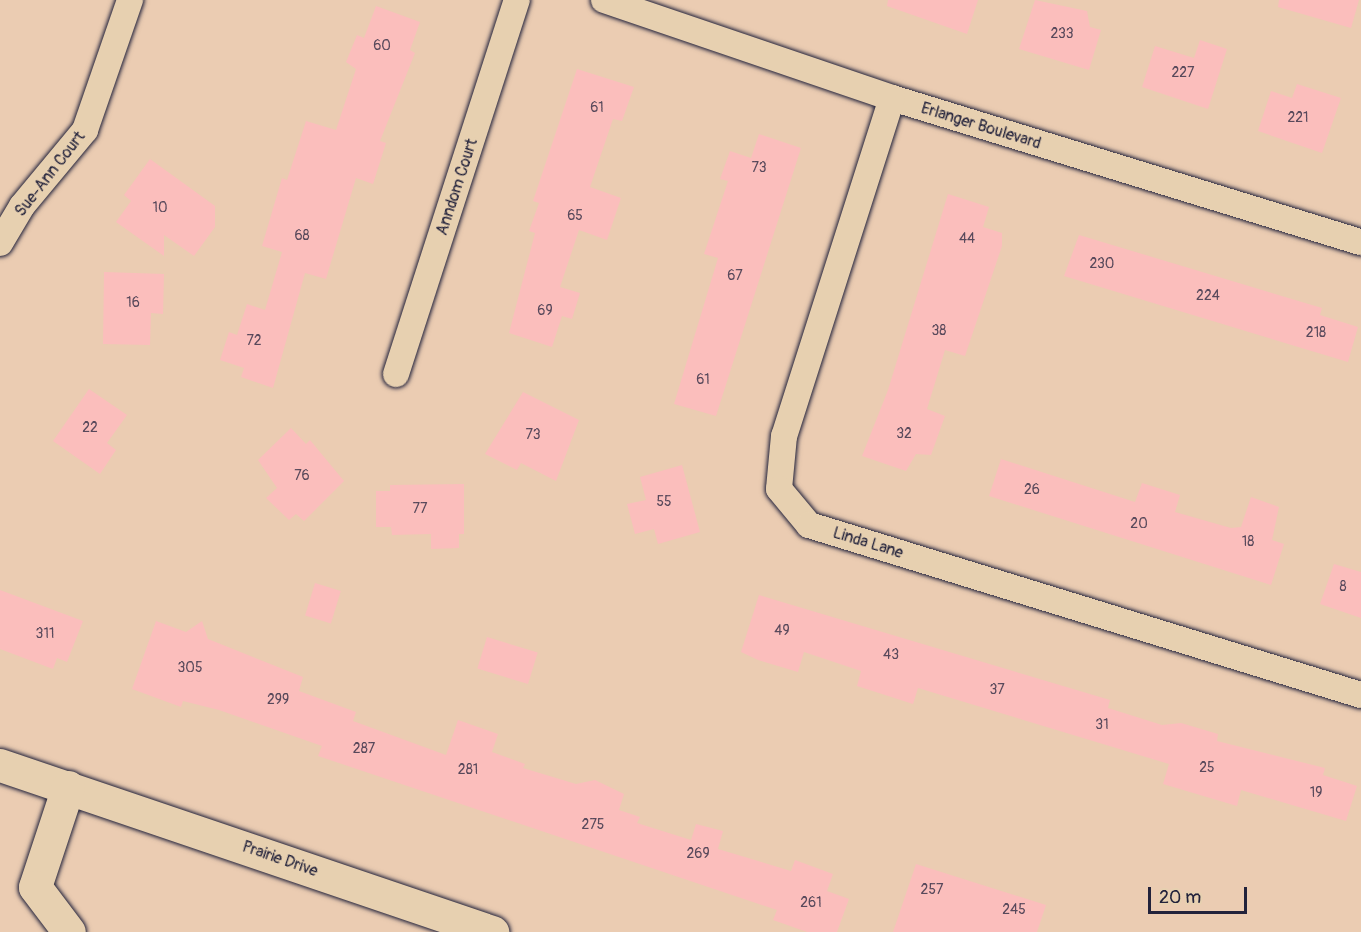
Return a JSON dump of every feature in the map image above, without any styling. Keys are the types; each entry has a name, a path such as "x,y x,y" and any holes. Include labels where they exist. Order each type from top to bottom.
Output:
{"street":[{"name":"Sue-Ann Court","path":"0,243 22,206 85,130 130,0"},
{"name":"Anndom Court","path":"396,374 517,0"},
{"name":"Erlanger Boulevard","path":"604,0 892,98 1361,242"},
{"name":"Linda Lane","path":"892,98 784,436 779,489 809,525 1361,695"},
{"name":"Prairie Drive","path":"0,765 492,932"},
{"path":"68,787 35,887 69,932"}],"building":[{"path":"888,0 978,0 967,34 887,6"},
{"path":"1035,0 1087,11 1090,27 1101,30 1089,70 1019,49"},
{"path":"1279,0 1359,0 1351,28 1278,7"},
{"path":"376,6 420,22 410,50 415,53 380,141 386,143 373,184 356,178 326,279 305,273 273,388 241,377 244,368 220,360 229,332 237,335 247,304 265,310 282,252 262,246 282,178 287,180 306,121 336,130 356,69 346,62 357,35 364,38"},
{"path":"1200,40 1227,49 1208,109 1142,87 1155,46 1194,58"},
{"path":"577,69 634,87 622,121 613,119 590,187 621,198 607,240 579,230 560,287 580,293 572,319 562,316 552,347 509,333 535,233 529,231 539,203 533,201"},
{"path":"1297,84 1341,98 1322,153 1258,131 1271,91 1292,98"},
{"path":"759,134 801,148 716,416 674,404 718,258 704,254 728,181 720,179 730,151 751,158"},
{"path":"150,159 215,206 215,227 194,256 164,235 164,256 116,222 131,201 124,195"},
{"path":"948,194 989,207 983,227 1002,233 1002,246 965,356 945,350 927,409 945,416 931,455 916,454 906,471 862,456 888,390"},
{"path":"1079,235 1322,308 1320,315 1358,327 1348,362 1064,276"},
{"path":"104,272 164,274 163,314 151,313 150,345 103,344"},
{"path":"89,389 127,415 107,443 116,450 100,474 53,441"},
{"path":"523,392 579,420 556,481 521,463 517,470 485,454"},
{"path":"291,428 306,444 310,440 344,481 304,521 296,514 289,520 266,498 277,488 258,460"},
{"path":"1001,459 1135,502 1142,483 1180,495 1175,512 1231,528 1241,527 1251,497 1279,507 1272,540 1284,544 1271,585 989,496"},
{"path":"682,465 700,532 658,544 654,529 635,534 627,504 646,500 640,477"},
{"path":"464,484 464,534 459,534 459,548 431,549 431,534 392,535 391,527 376,527 376,491 390,491 390,485"},
{"path":"1334,564 1361,572 1361,618 1320,604"},
{"path":"315,583 341,591 331,623 305,616"},
{"path":"0,590 83,621 67,662 57,658 53,669 0,649"},
{"path":"759,595 1110,700 1108,708 1162,725 1181,723 1218,734 1217,741 1325,768 1323,775 1357,786 1346,821 1241,790 1237,806 1163,784 1169,764 918,688 913,704 857,686 861,671 804,652 798,672 758,660 741,652"},
{"path":"156,621 186,632 202,621 208,639 303,677 299,691 356,712 353,721 446,755 458,720 498,734 492,752 525,764 523,768 576,784 595,780 624,794 619,810 640,817 637,823 691,840 696,824 723,831 718,849 791,871 795,860 833,874 827,891 849,899 837,932 807,932 773,920 777,910 318,756 322,746 219,710 183,701 181,707 132,689"},
{"path":"487,637 538,652 528,684 477,669"},
{"path":"916,864 1046,905 1037,932 893,932"}]}
